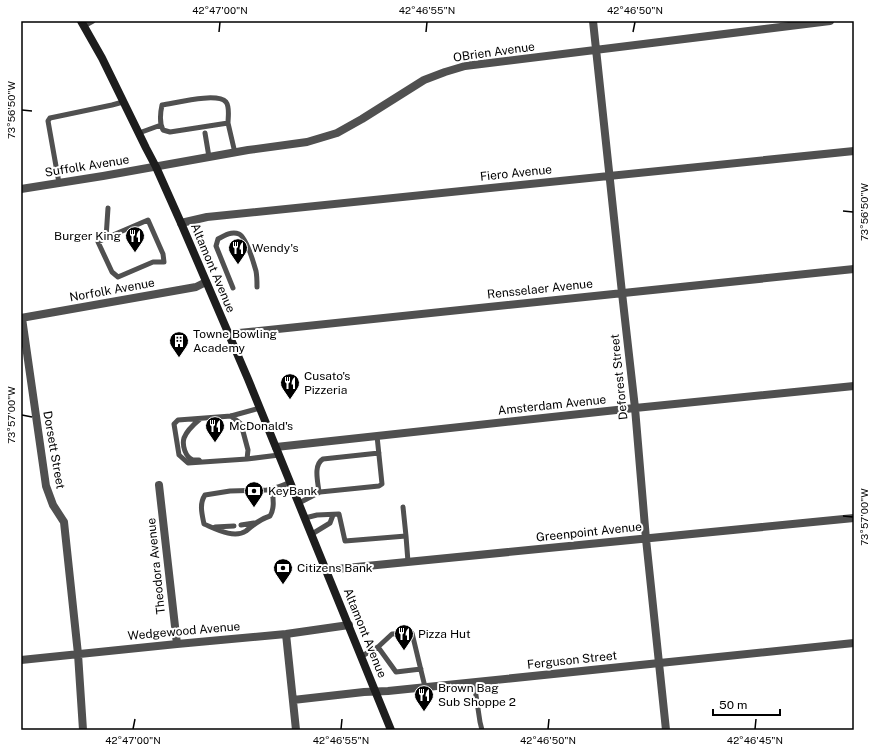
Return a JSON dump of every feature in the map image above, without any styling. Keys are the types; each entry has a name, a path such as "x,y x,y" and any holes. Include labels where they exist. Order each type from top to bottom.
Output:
{"main road":[{"name":"Altamont Avenue","path":"82,24 102,58 156,166 181,223 260,408 391,730"}],"street":[{"name":"Deforest Street","path":"593,21 635,408 646,539 666,730"},
{"name":"OBrien Avenue","path":"156,166 235,152 307,142 337,133 362,120 424,80 465,66 830,21"},
{"name":"Fiero Avenue","path":"181,223 207,217 854,151"},
{"name":"Suffolk Avenue","path":"21,189 156,166"},
{"name":"Rensselaer Avenue","path":"229,334 854,269"},
{"name":"Norfolk Avenue","path":"21,318 196,287 206,282"},
{"name":"Dorsett Street","path":"21,318 46,486 53,505 64,522 78,654 84,730"},
{"name":"Amsterdam Avenue","path":"276,447 854,386"},
{"name":"Theodora Avenue","path":"159,485 177,644"},
{"name":"Greenpoint Avenue","path":"326,570 854,518"},
{"name":"Wedgewood Avenue","path":"21,660 286,634 349,625"},
{"path":"286,634 296,730"},
{"name":"Ferguson Street","path":"293,700 854,643"}],"lane":[{"path":"82,24 93,21"},
{"path":"228,123 170,132 163,130 160,112 162,106 206,97 220,98 226,101 228,106 228,123 235,152"},
{"path":"59,183 48,120 50,118 123,102"},
{"path":"139,133 161,125"},
{"path":"205,133 209,157"},
{"path":"106,238 108,208"},
{"path":"148,220 163,254 164,262 153,262 118,277 112,272 98,242 106,238 148,220"},
{"path":"233,288 216,246 218,239 227,234 239,234 243,237 254,262 257,287"},
{"path":"260,408 231,416 178,420 174,424 179,455 188,463 247,460 279,455"},
{"path":"231,416 241,424 248,450 247,460"},
{"path":"200,419 190,429 184,439 184,451 187,456 193,460 242,458 247,460"},
{"path":"299,503 319,492 379,486 382,484 377,436"},
{"path":"319,492 317,466 320,460 379,453"},
{"path":"272,489 273,502 270,516 257,522 241,533 232,534 204,524 202,500 205,495 230,491 267,490 280,487 290,482"},
{"path":"403,507 408,562"},
{"path":"305,518 317,515 339,514 345,541 406,536"},
{"path":"312,534 330,523 333,515"},
{"path":"241,525 257,522"},
{"path":"212,528 234,526"},
{"path":"362,656 378,647 392,634 412,633 426,687"},
{"path":"378,647 396,672 421,669"},
{"path":"474,682 482,728"}],"place":[{"name":"Burger King","path":"135,253"},
{"name":"Wendy's","path":"238,265"},
{"name":"Towne Bowling Academy","path":"179,358"},
{"name":"Cusato's Pizzeria","path":"290,400"},
{"name":"McDonald's","path":"215,443"},
{"name":"KeyBank","path":"254,508"},
{"name":"Citizens Bank","path":"283,585"},
{"name":"Pizza Hut","path":"404,651"},
{"name":"Brown Bag Sub Shoppe 2","path":"424,712"}]}
